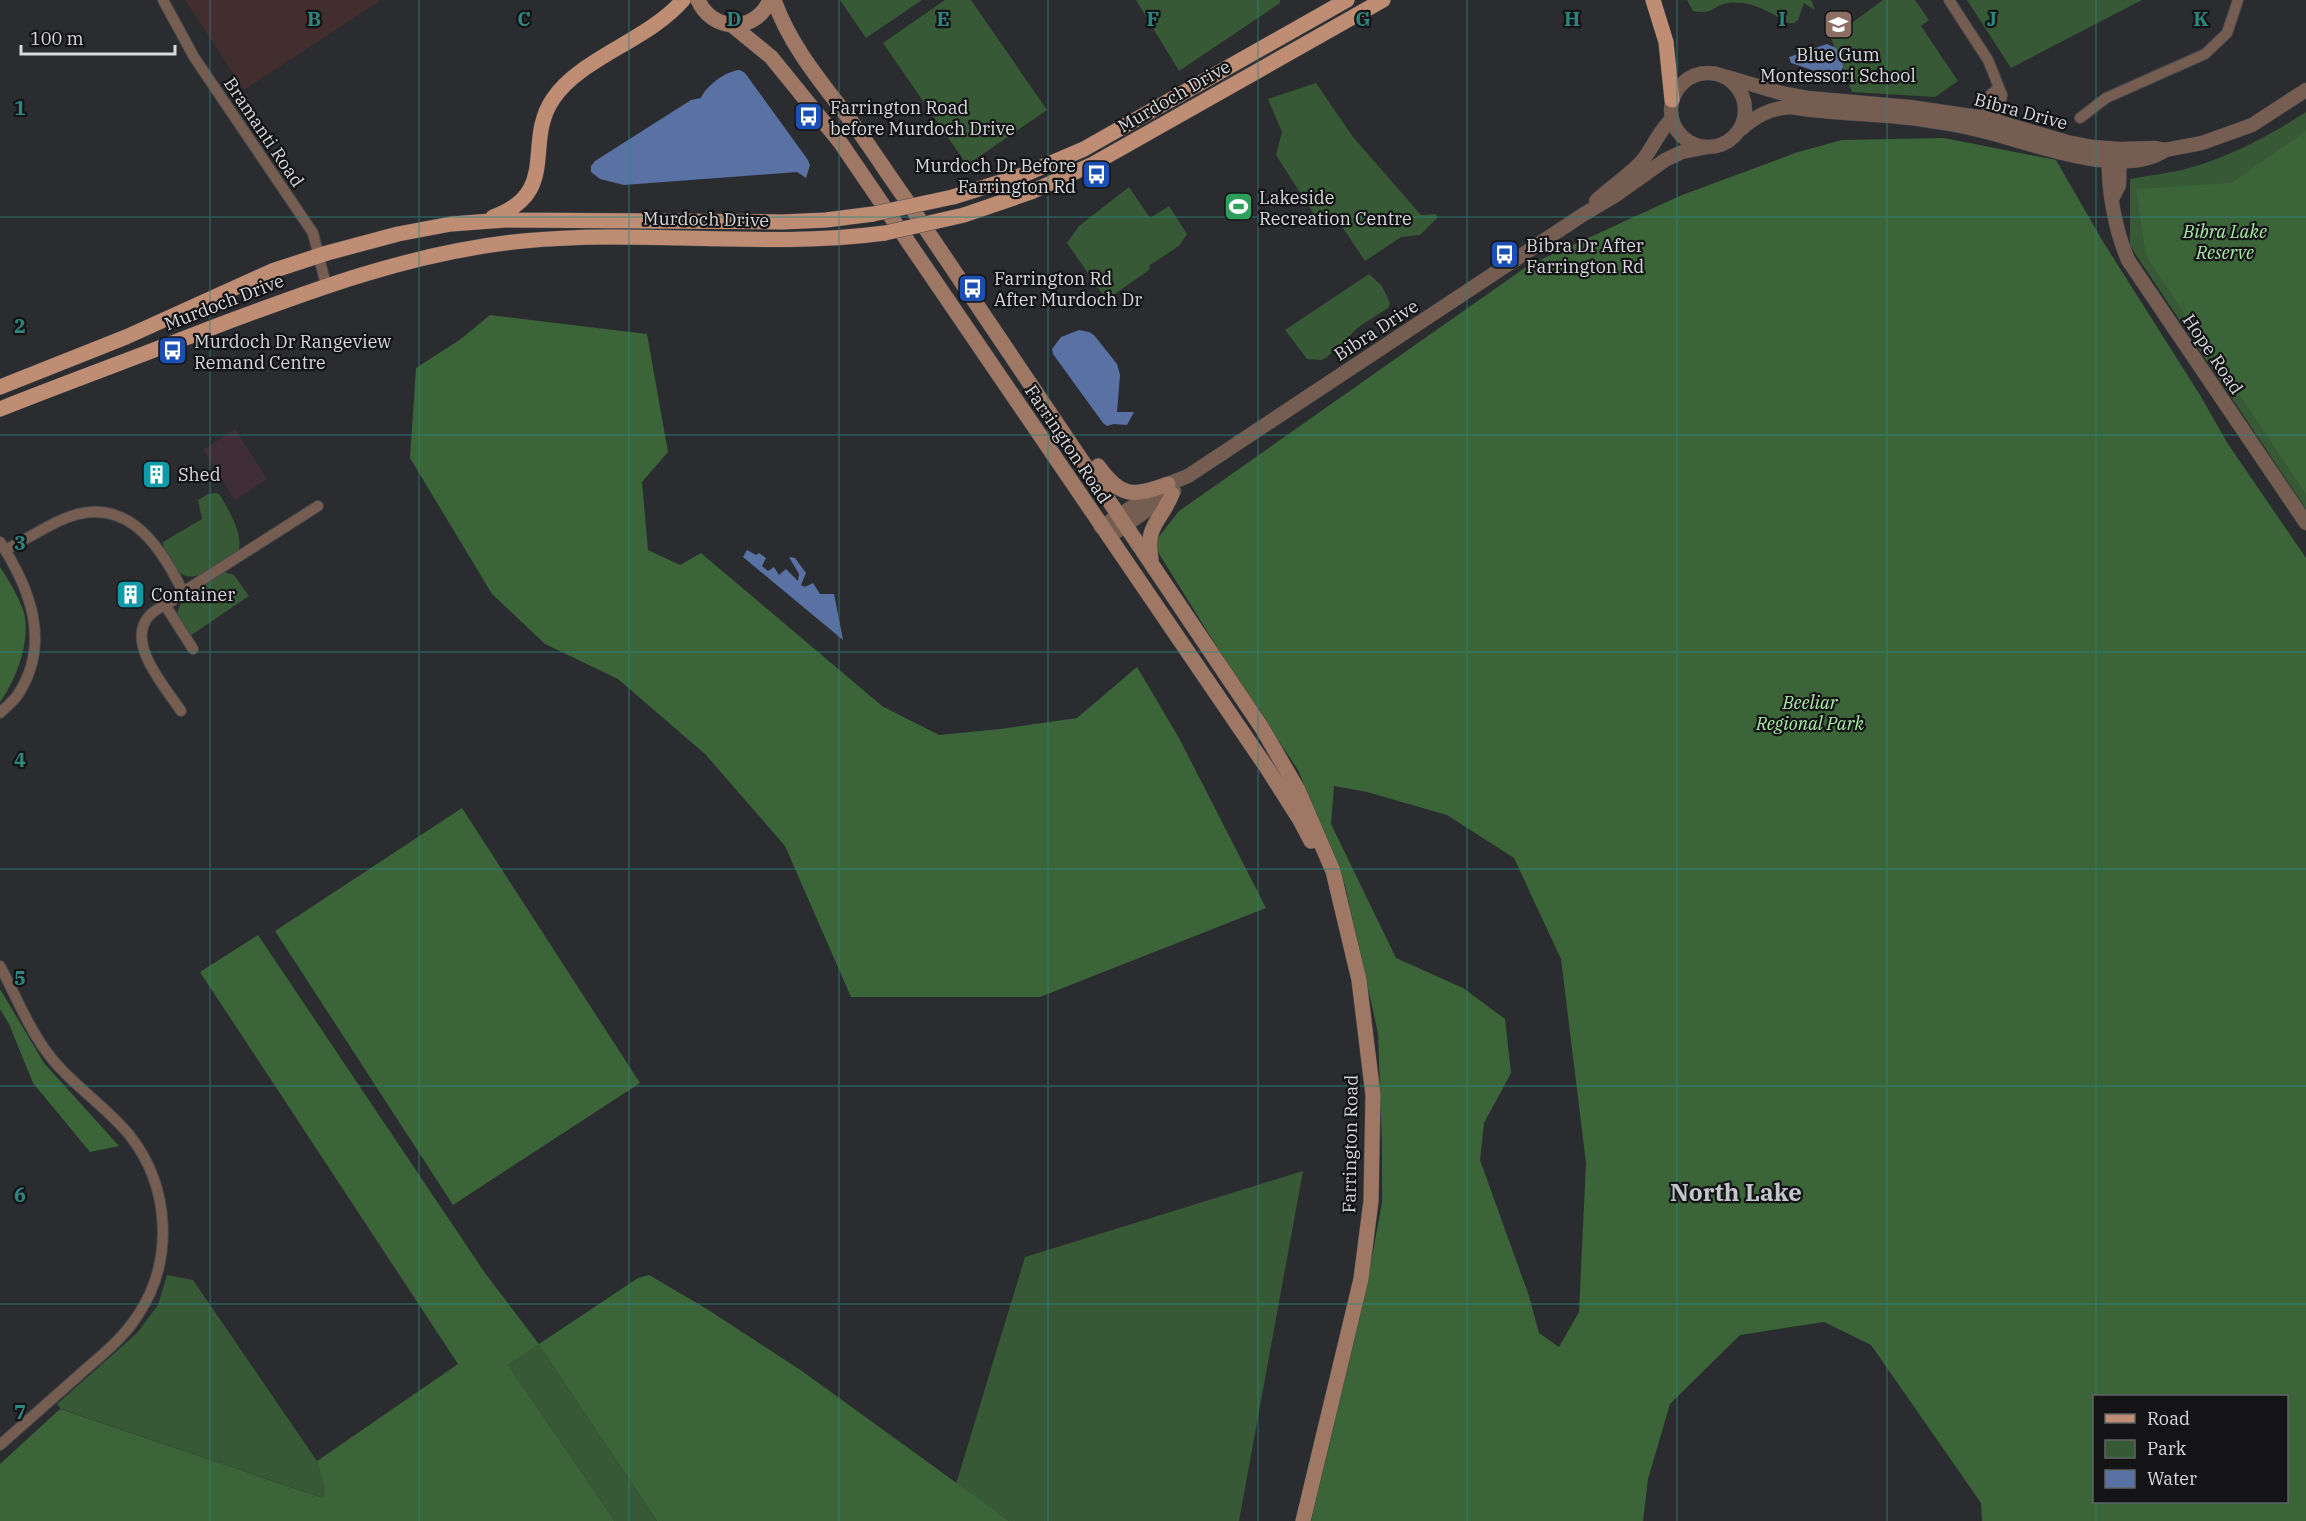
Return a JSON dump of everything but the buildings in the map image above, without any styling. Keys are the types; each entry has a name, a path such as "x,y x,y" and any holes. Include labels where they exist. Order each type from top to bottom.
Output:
{"main road":[{"path":"480,221 510,210 522,201 532,188 544,117 552,100 563,86 597,61 654,25 683,0"},
{"name":"Farrington Road","path":"698,0 709,17 717,22 733,26 771,57 840,142 1268,768 1300,820 1340,906"},
{"path":"733,26 742,25 758,17 772,0"},
{"name":"Farrington Road","path":"772,0 782,23 804,58 858,130 1262,728 1298,790 1333,871 1359,980 1370,1056 1373,1128 1371,1201 1361,1280 1303,1521"},
{"name":"Murdoch Drive","path":"0,387 126,337 272,271 398,234 480,221 782,222 833,220 953,197 1023,175 1094,144 1347,0"},
{"name":"Murdoch Drive","path":"0,409 326,285 432,255 521,241 588,237 795,240 885,233 964,214 1031,192 1094,164 1383,0"},
{"path":"1653,0 1666,42 1672,100"},
{"path":"967,291 968,308 1004,365 1002,368 994,368"},
{"path":"1036,393 1065,423 1108,480 1118,489 1130,493 1170,489 1165,511 1149,534 1151,561"}],"street":[{"name":"Bramanti Road","path":"163,0 194,57 313,234 326,285"},
{"path":"1949,0 1988,60 1997,88 1991,94 1990,126"},
{"path":"2080,118 2106,98 2205,54 2228,33 2238,0"},
{"path":"1708,73 1727,77 1741,91 1744,100 1746,110 1741,129 1727,142 1708,147 1690,142 1676,128 1672,120 1672,100 1682,83 1689,78 1708,73"},
{"name":"Bibra Drive","path":"1727,77 1780,93 1808,98 1910,107 1990,126 2064,154 2114,155 2154,147 2165,150 2212,140 2252,125 2306,90"},
{"name":"Bibra Drive","path":"1741,129 1763,113 1773,109 1791,107 1990,126"},
{"name":"Bibra Drive","path":"1584,214 1609,188 1640,163 1652,149 1665,125 1672,120"},
{"name":"Bibra Drive","path":"1105,532 1616,195 1648,170 1682,152 1708,147"},
{"name":"Hope Road","path":"2114,155 2108,184 2113,196 2118,234 2128,260 2306,523"},
{"path":"181,711 143,653 141,632 149,616 318,506"},
{"path":"0,713 19,694 35,656 34,621 29,602 3,546 60,520 92,511 126,518 147,534 183,592"},
{"path":"165,605 194,649"},
{"path":"0,966 44,1048 57,1064 117,1122 142,1153 155,1181 163,1219 163,1238 158,1270 150,1295 138,1316 120,1339 0,1445"}],"shaded area":[{"path":"185,0 381,0 244,90"},
{"path":"235,429 267,479 235,500 203,450"}],"green space":[{"path":"840,0 922,0 866,38"},
{"path":"945,0 971,0 1047,110 967,165 883,43"},
{"path":"1136,0 1280,0 1280,3 1179,71"},
{"path":"1687,0 1811,0 1815,10 1804,3 1798,20 1788,23 1760,8 1744,3 1728,3 1709,11 1700,12 1693,11"},
{"path":"1883,0 1915,0 1929,20 1921,26 1958,81 1935,97 1852,92 1831,38"},
{"path":"1967,0 2142,0 2011,68"},
{"path":"1316,83 1353,137 1421,215 1436,214 1437,218 1420,235 1401,237 1365,261 1333,213 1319,222 1276,155 1282,132 1268,99"},
{"name":"Bibra Lake Reserve","path":"2306,112 2306,509 2130,246 2130,179 2178,171 2217,159 2263,138"},
{"name":"Bibra Lake Reserve","path":"2306,131 2306,494 2146,256 2136,189 2231,183"},
{"name":"Beeliar Regional Park","path":"1944,138 2056,160 2102,240 2200,395 2228,444 2306,558 2306,1521 1982,1521 1981,1503 1871,1345 1824,1322 1740,1335 1670,1404 1648,1479 1643,1521 1311,1521 1366,1288 1382,1203 1378,1033 1345,885 1298,770 1230,668 1153,544 1179,511 1529,265 1682,195 1798,152 1842,140","holes":["1334,786 1367,792 1447,815 1514,858 1561,959 1586,1163 1579,1312 1559,1347 1539,1333 1529,1296 1480,1160 1484,1123 1511,1073 1505,1019 1463,988 1396,958 1331,824"]},
{"path":"1129,187 1150,218 1169,206 1187,234 1179,246 1150,265 1149,270 1109,298 1103,295 1067,243 1079,226"},
{"path":"1369,274 1382,286 1390,303 1388,308 1360,326 1326,358 1307,359 1285,330"},
{"path":"490,315 647,334 668,452 642,482 648,550 680,565 701,553 882,706 939,735 1077,718 1137,667 1179,738 1266,908 1040,997 851,997 785,846 705,754 618,679 545,644 492,594 410,458 416,368 461,339"},
{"path":"215,493 219,494 235,524 240,541 239,549 236,555 201,575 182,574 171,563 164,551 163,542 202,519 198,500"},
{"path":"0,567 20,602 26,624 21,660 0,702"},
{"path":"224,572 234,575 249,596 190,636 177,614 179,607 189,594"},
{"path":"462,808 640,1083 453,1205 275,931"},
{"path":"258,935 485,1273 539,1344 638,1278 649,1275 707,1309 802,1371 1009,1521 657,1521 539,1345 508,1365 615,1521 0,1521 0,1464 60,1409 323,1498 324,1487 317,1461 458,1364 200,972"},
{"path":"0,989 44,1063 119,1146 90,1152 33,1083 9,1024 0,1009"},
{"path":"1303,1171 1239,1521 1009,1521 956,1484 1025,1257"},
{"path":"167,1275 193,1280 317,1461 324,1487 323,1498 61,1409 57,1404 137,1333 158,1305"},
{"path":"539,1345 657,1521 615,1521 508,1365"}],"water":[{"path":"1827,44 1836,48 1843,66 1841,72 1835,76 1791,63 1789,57"},
{"path":"740,70 745,73 808,160 810,165 806,178 797,172 624,185 600,179 591,172 591,166 595,161 691,100 701,98 707,89 722,76"},
{"path":"1079,330 1094,335 1117,364 1120,375 1117,412 1134,412 1127,425 1107,426 1103,423 1053,354 1052,349 1061,337"},
{"path":"747,550 756,555 759,553 766,558 762,566 768,571 774,567 779,575 786,569 798,581 799,574 789,557 795,558 806,573 801,585 805,587 813,583 820,594 834,594 843,640 743,557"}],"place":[{"name":"Blue Gum Montessori School","path":"1838,25"},
{"name":"Farrington Road before Murdoch Drive","path":"809,117"},
{"name":"Murdoch Dr Before Farrington Rd","path":"1097,175"},
{"name":"Lakeside Recreation Centre","path":"1238,207"},
{"name":"Bibra Dr After Farrington Rd","path":"1505,255"},
{"name":"Farrington Rd After Murdoch Dr","path":"973,288"},
{"name":"Murdoch Dr Rangeview Remand Centre","path":"173,351"},
{"name":"Shed","path":"157,474"},
{"name":"Container","path":"130,594"}],"district":[{"name":"North Lake","path":"1736,1192"}]}
